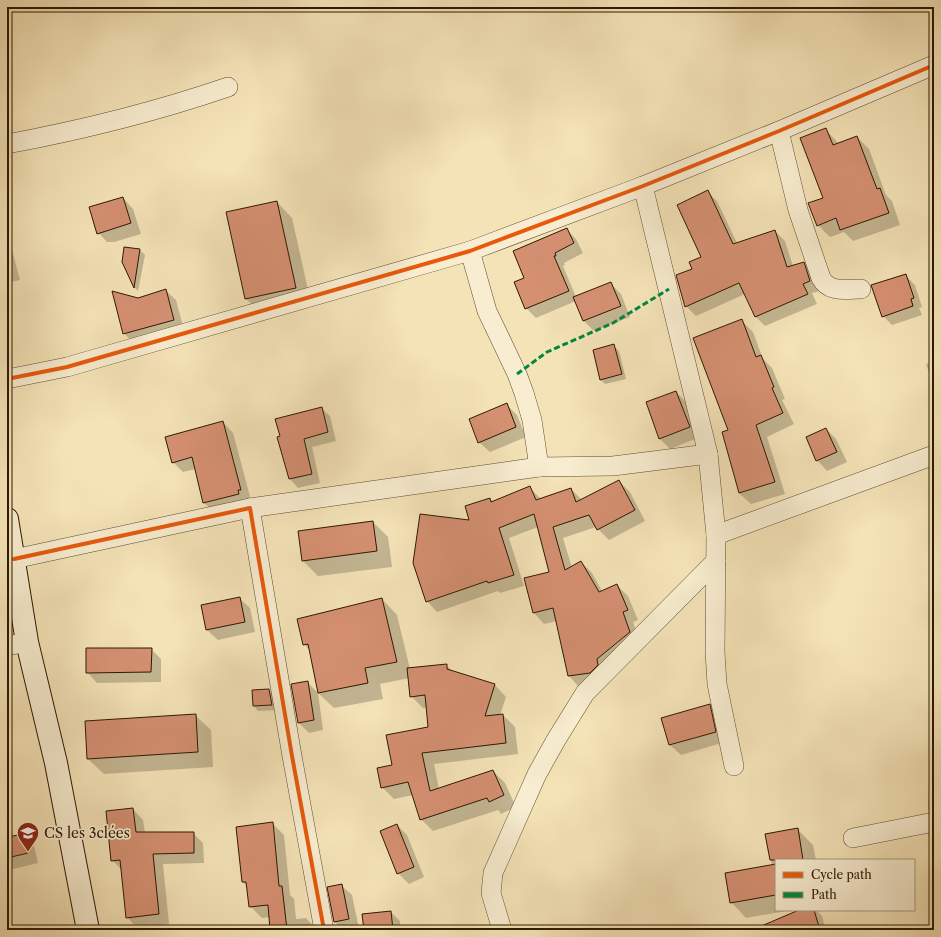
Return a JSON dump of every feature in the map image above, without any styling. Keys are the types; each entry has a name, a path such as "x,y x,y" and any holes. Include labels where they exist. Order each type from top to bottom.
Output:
{"main road":[{"path":"7,519 14,559 17,644 56,763 88,930"}],"street":[{"path":"7,379 67,367 470,251 643,186 779,131 934,65"},
{"path":"7,144 85,129 178,104 228,87"},
{"path":"779,131 798,210 821,278 825,285 831,288 861,289"},
{"path":"643,186 708,454 716,535 715,652 717,684 734,766"},
{"path":"470,251 487,311 505,352 517,374 524,394 532,420 539,467"},
{"path":"14,559 250,508 539,467 613,466 708,454"},
{"path":"716,535 934,455"},
{"path":"250,508 292,756 324,930"},
{"path":"502,930 491,893 493,873 537,774 556,740 585,693 716,561"},
{"path":"853,838 934,822"}],"building":[{"path":"826,128 833,145 857,136 877,189 880,188 889,213 840,230 836,218 817,226 808,203 823,198 800,138"},
{"path":"708,190 733,244 775,230 787,267 804,262 810,281 803,284 808,294 755,317 739,283 685,307 676,275 692,269 689,262 701,257 677,205"},
{"path":"123,197 131,223 97,234 89,207"},
{"path":"277,201 296,288 245,299 226,212"},
{"path":"567,228 574,243 555,253 556,256 554,256 569,291 525,309 514,282 524,278 513,251"},
{"path":"124,247 140,249 134,288 122,262"},
{"path":"906,274 914,298 911,299 913,306 882,317 871,285"},
{"path":"611,282 621,306 583,321 573,297"},
{"path":"166,289 174,320 123,334 112,291 138,298"},
{"path":"742,319 756,357 761,355 774,387 772,388 783,413 756,425 775,482 739,493 722,432 728,430 693,338"},
{"path":"614,344 622,374 600,380 593,350"},
{"path":"676,391 690,427 659,439 646,402"},
{"path":"507,403 516,427 478,443 469,419"},
{"path":"322,407 328,432 304,439 312,474 289,479 277,437 280,436 275,419"},
{"path":"223,421 241,490 238,490 239,494 203,503 192,457 172,463 165,437"},
{"path":"826,428 837,452 816,461 806,437"},
{"path":"619,480 635,510 597,530 589,515 553,527 565,570 581,561 599,592 617,584 628,610 623,612 630,632 597,659 598,665 590,673 568,676 553,608 533,613 524,578 549,572 534,514 499,528 514,575 488,583 487,581 426,602 413,563 420,514 469,520 465,506 490,498 491,502 530,486 536,500 571,488 576,502"},
{"path":"373,521 377,551 302,561 298,531"},
{"path":"240,597 245,622 206,630 201,605"},
{"path":"382,598 397,662 365,668 368,683 318,693 308,644 303,645 297,619"},
{"path":"86,648 152,648 151,672 86,673"},
{"path":"447,664 447,669 495,684 485,716 503,714 506,743 422,753 430,791 493,770 504,795 489,802 487,798 420,820 408,782 381,788 377,768 392,765 386,735 428,727 425,695 410,697 407,668"},
{"path":"308,681 314,720 298,723 291,684"},
{"path":"269,689 272,705 253,706 252,690"},
{"path":"710,704 716,732 669,745 661,718"},
{"path":"196,714 198,752 87,759 85,721"},
{"path":"133,808 136,832 194,832 194,853 153,854 159,914 126,918 120,860 111,861 106,811"},
{"path":"273,822 279,886 282,886 287,930 270,930 268,905 249,907 246,882 242,882 236,827"},
{"path":"397,824 414,867 397,874 380,831"},
{"path":"798,828 803,859 770,860 765,834"},
{"path":"24,834 28,853 7,858 7,837"},
{"path":"775,864 775,895 730,903 725,873"},
{"path":"342,884 349,919 334,922 327,887"},
{"path":"391,911 393,930 364,930 362,914"},
{"path":"797,911 814,911 820,930 752,930"}],"marked path":[{"path":"517,374 547,352 613,323 669,289"}],"cycle path":[{"path":"7,379 67,367 470,251 643,186 779,131 934,65"},
{"path":"14,559 250,508 292,756 324,930"}],"place":[{"name":"CS les 3clées","path":"28,852"}]}
